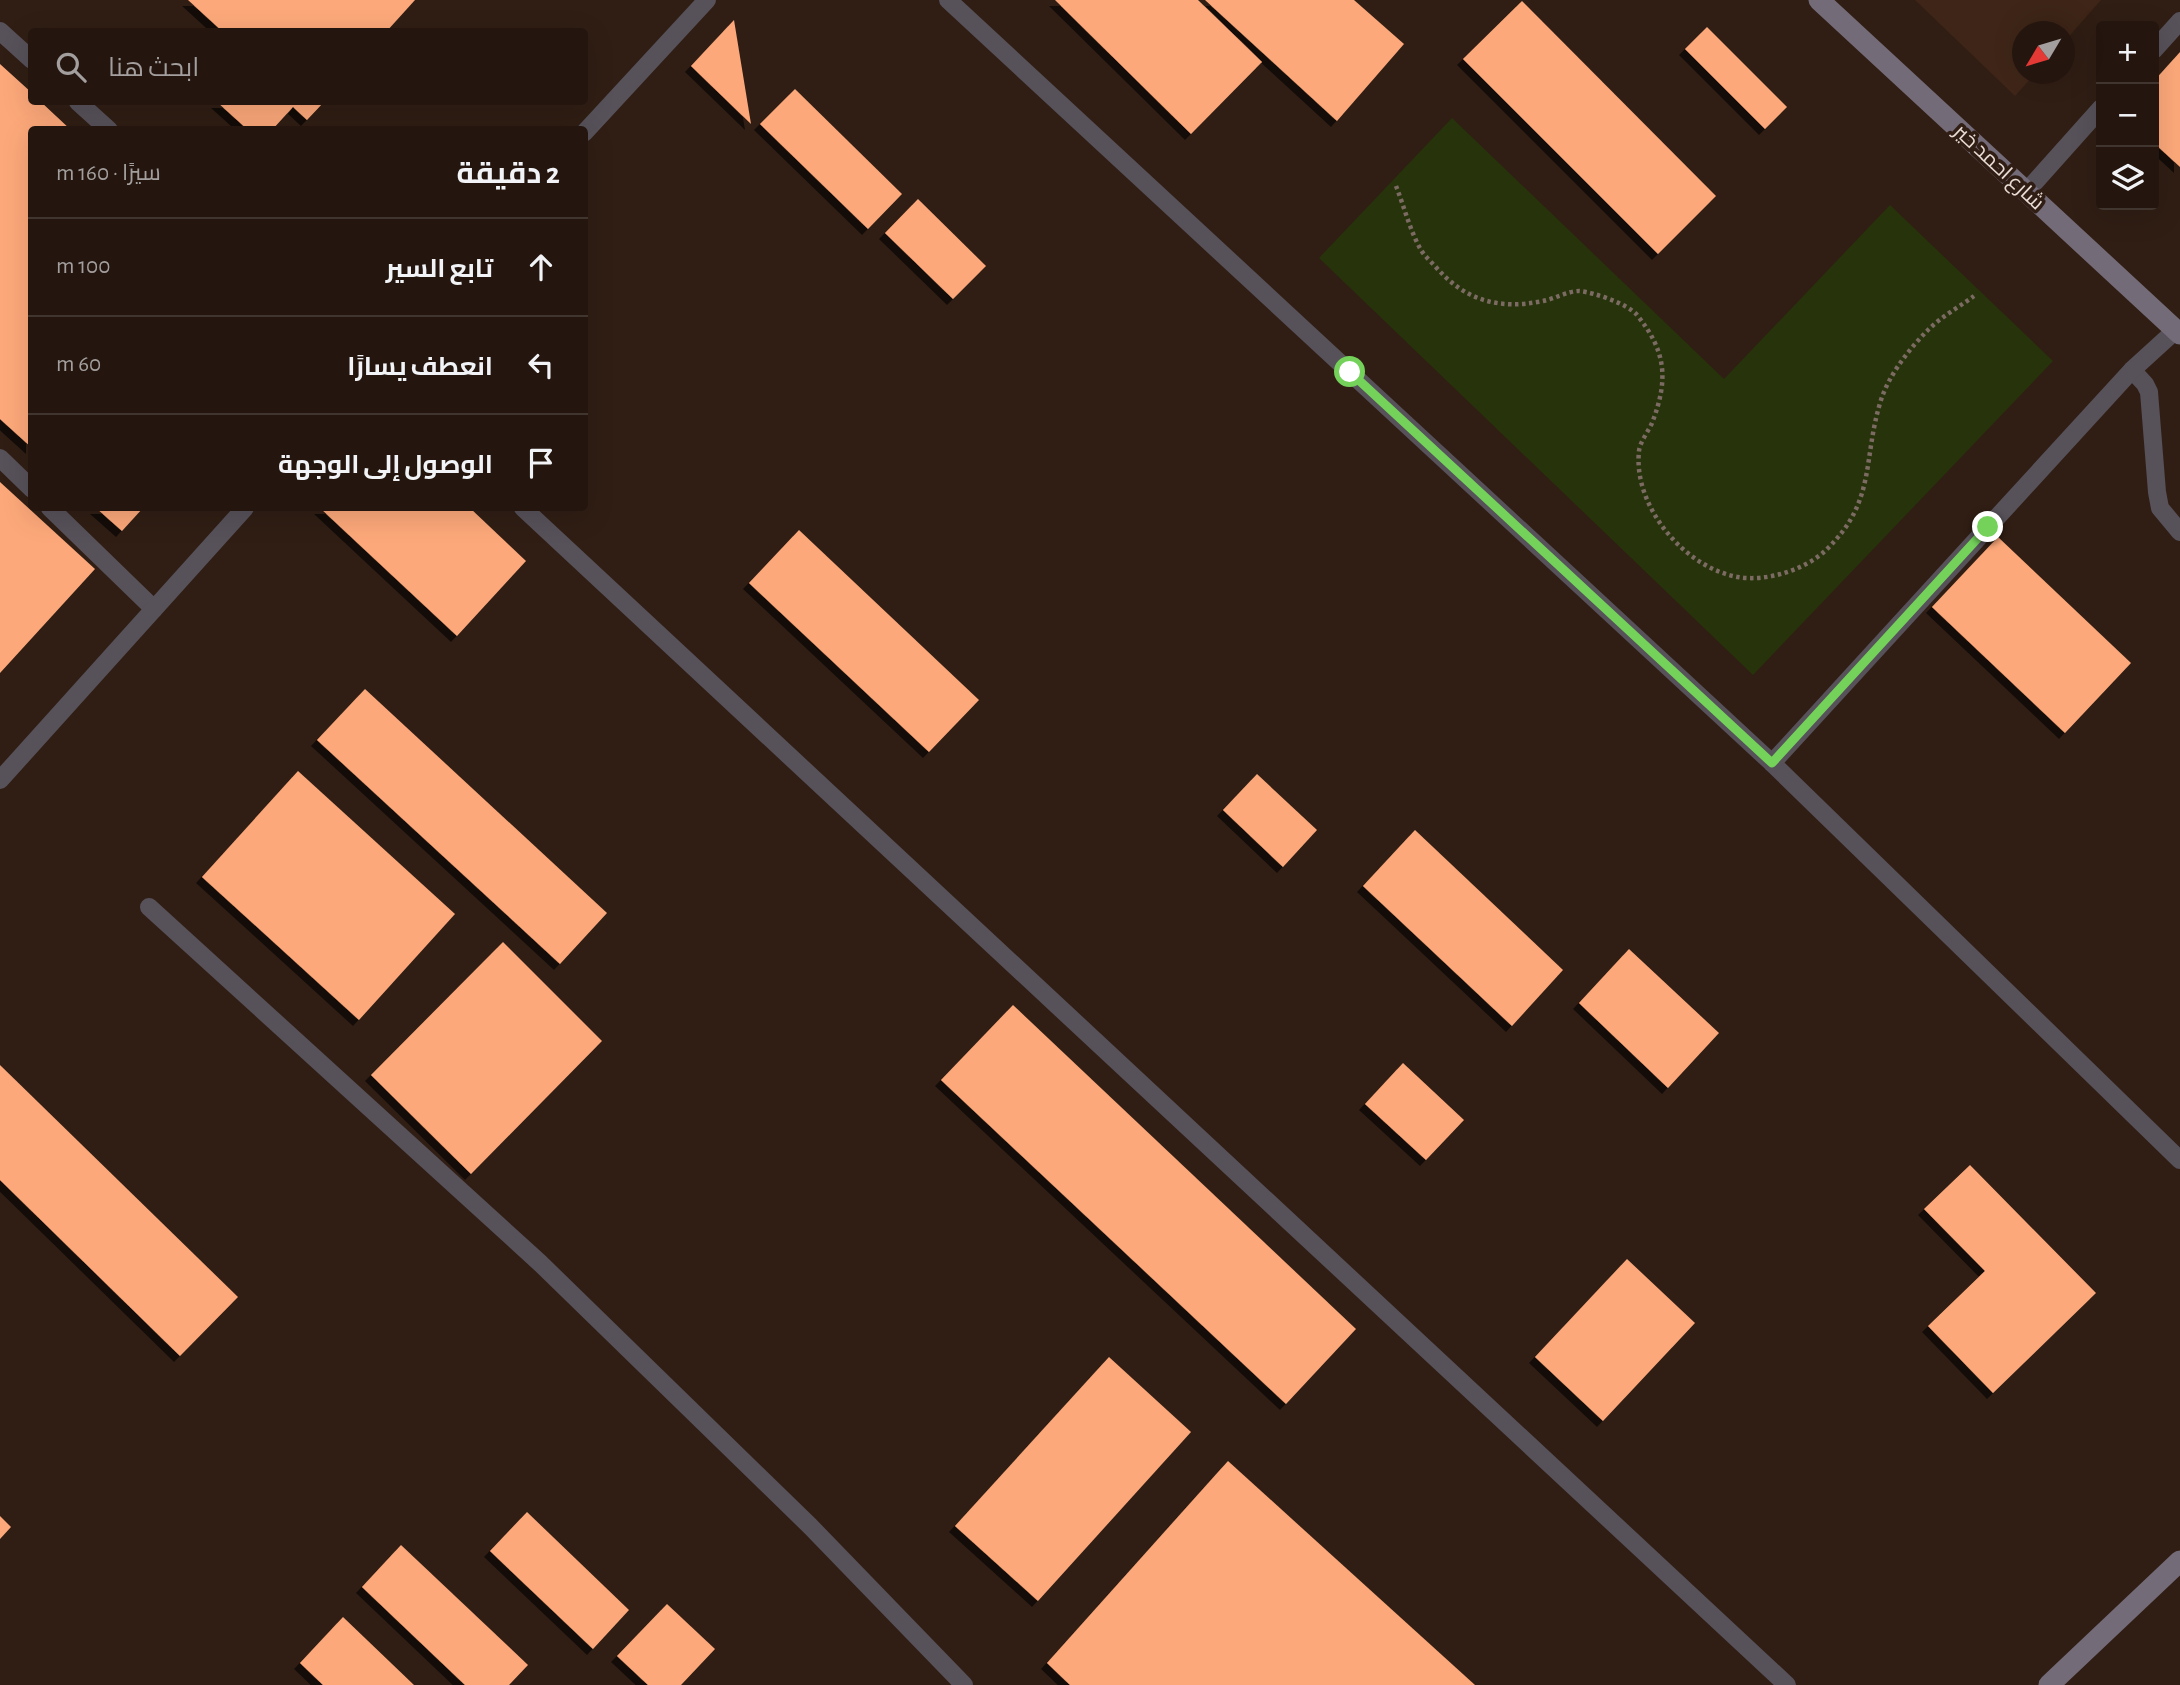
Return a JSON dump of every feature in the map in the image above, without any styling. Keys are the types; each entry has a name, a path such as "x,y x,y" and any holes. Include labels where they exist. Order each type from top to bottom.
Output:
{"main road":[{"name":"شارع احمد خير","path":"1819,0 2178,332"},
{"path":"2049,1685 2180,1561"}],"lane":[{"path":"588,129 707,0"},
{"path":"948,0 1772,763 2180,1160"},
{"path":"2159,44 2180,21"},
{"path":"0,31 28,56"},
{"path":"81,105 105,126"},
{"path":"2026,192 2096,114"},
{"path":"1772,763 2132,370 2178,332"},
{"path":"2132,370 2149,392 2160,508 2180,532"},
{"path":"0,458 28,485"},
{"path":"53,511 154,609"},
{"path":"0,780 242,511"},
{"path":"526,511 1787,1685"},
{"path":"149,907 540,1263 810,1526 964,1685"}],"path":[{"path":"1396,186 1421,250 1447,280 1473,297 1504,306 1544,301 1578,291 1614,301 1633,310 1649,331 1662,359 1662,386 1652,421 1639,450 1642,486 1655,517 1683,552 1719,574 1744,579 1775,575 1803,566 1822,554 1839,538 1853,517 1864,492 1881,399 1896,368 1928,329 1974,296"}],"shaded area":[{"path":"1915,0 2101,0 2075,30 2075,21 2012,21 2012,84 2026,84 2015,96"}],"green space":[{"path":"1452,118 1724,379 1890,205 2053,361 1753,675 1319,258"}],"building":[{"path":"188,0 415,0 390,28 219,28"},
{"path":"1055,0 1198,0 1262,62 1191,134"},
{"path":"1205,0 1354,0 1404,44 1337,121"},
{"path":"1522,1 1716,196 1658,254 1463,59"},
{"path":"734,20 751,124 691,66"},
{"path":"1707,27 1787,107 1765,129 1685,49"},
{"path":"2180,52 2180,167 2159,148 2159,75"},
{"path":"0,64 28,89 28,105 44,105 67,126 28,126 28,444 0,419"},
{"path":"795,89 902,194 868,229 760,124"},
{"path":"220,105 321,105 307,120 293,107 276,126 244,126"},
{"path":"918,199 986,266 953,299 885,233"},
{"path":"0,482 28,508 28,511 32,511 95,569 0,673"},
{"path":"99,511 140,511 122,531"},
{"path":"323,511 473,511 526,561 457,636"},
{"path":"799,530 979,700 929,752 749,583"},
{"path":"1998,537 2131,663 2065,733 1932,607"},
{"path":"365,689 607,913 560,964 317,740"},
{"path":"298,771 455,914 359,1020 202,877"},
{"path":"1257,774 1317,830 1283,867 1223,810"},
{"path":"1415,830 1563,970 1512,1026 1363,886"},
{"path":"503,942 602,1041 471,1174 371,1075"},
{"path":"1629,949 1719,1033 1668,1088 1579,1003"},
{"path":"1013,1005 1356,1329 1286,1404 941,1080"},
{"path":"1403,1063 1464,1120 1426,1160 1365,1104"},
{"path":"0,1065 238,1297 180,1356 0,1180"},
{"path":"1970,1165 2096,1293 1993,1393 1928,1326 1985,1271 1924,1209"},
{"path":"1627,1259 1695,1323 1603,1421 1535,1357"},
{"path":"1109,1357 1191,1432 1038,1601 955,1526"},
{"path":"1228,1461 1475,1685 1070,1685 1047,1663"},
{"path":"527,1512 629,1610 593,1649 490,1551"},
{"path":"0,1516 11,1527 0,1539"},
{"path":"401,1545 528,1665 509,1685 465,1685 362,1587"},
{"path":"667,1604 715,1649 681,1685 648,1685 617,1656"},
{"path":"343,1617 414,1685 323,1685 300,1663"}],"route":[{"path":"1350,372 1772,763 1988,527"}]}
